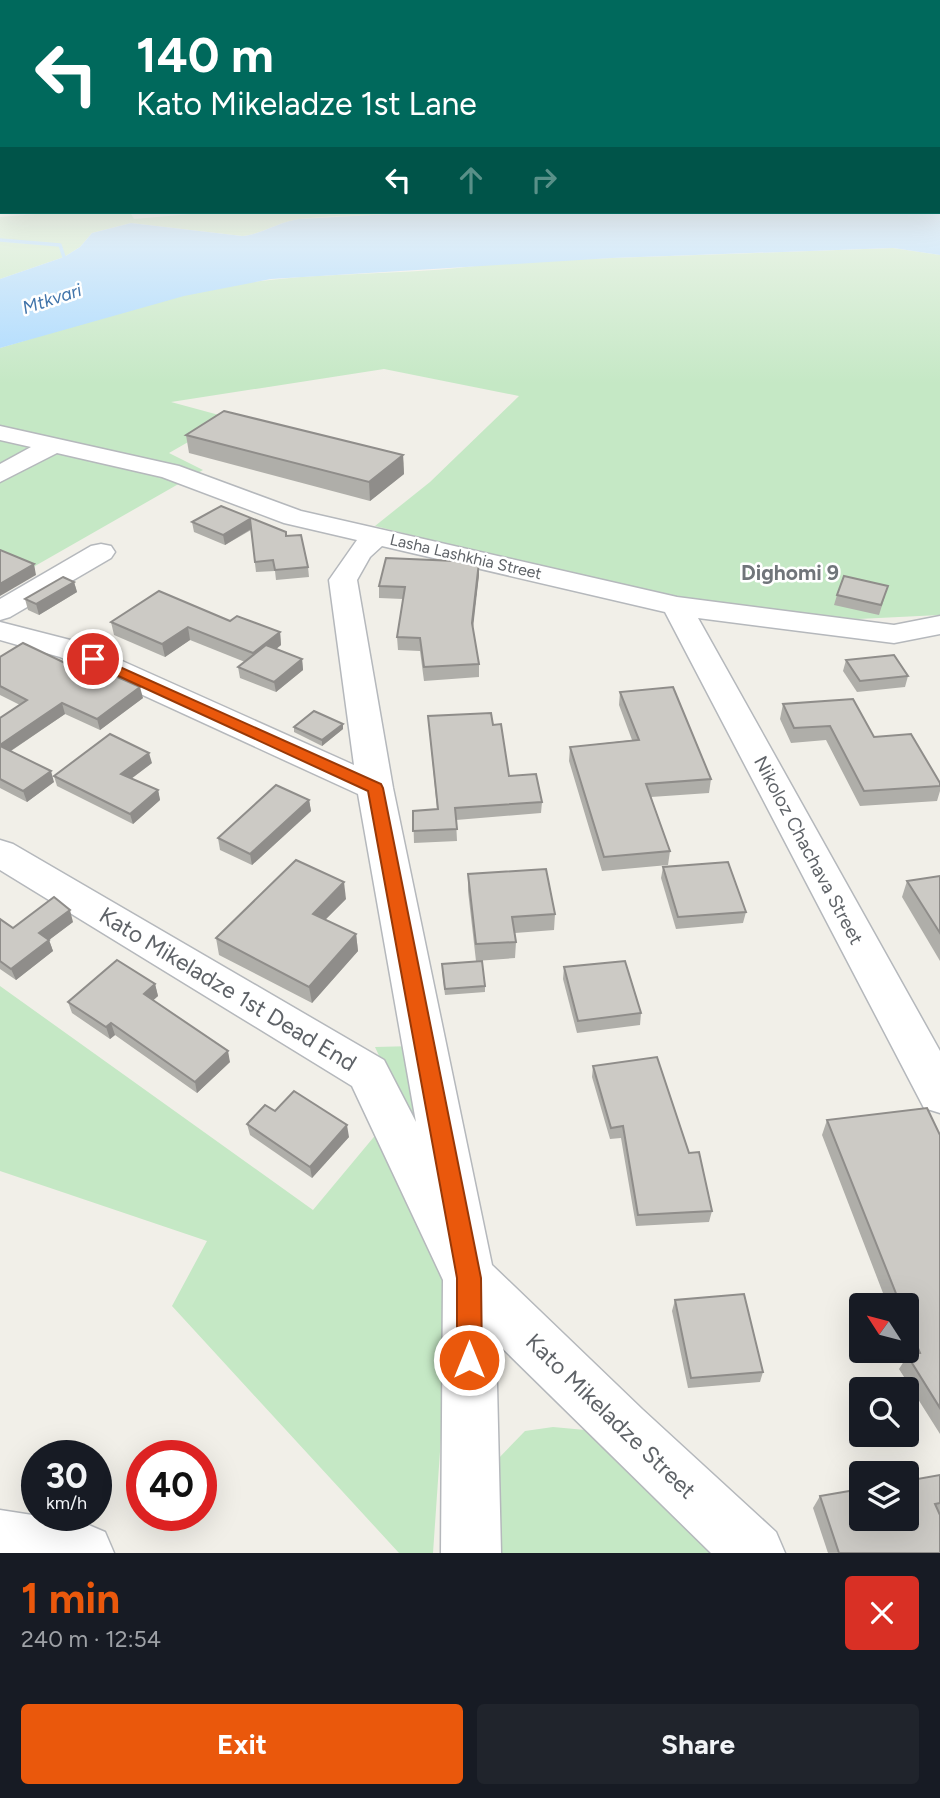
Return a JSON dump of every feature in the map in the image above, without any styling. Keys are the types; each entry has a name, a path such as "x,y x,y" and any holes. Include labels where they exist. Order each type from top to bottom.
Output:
{"street":[{"name":"Lasha Lashkhia Street","path":"0,433 170,471 293,517 677,606 894,634 940,625"},
{"path":"0,474 55,444"},
{"path":"376,536 359,553 343,580 375,788 469,1278 471,1553"},
{"path":"0,611 100,552"},
{"name":"Nikoloz Chachava Street","path":"677,606 940,1094"},
{"path":"0,631 71,650 375,788"},
{"name":"Kato Mikeladze 1st Dead End","path":"0,853 368,1073 469,1278"},
{"name":"Kato Mikeladze Street","path":"469,1278 622,1429 755,1553"},
{"path":"0,1539 84,1553"}],"green space":[{"path":"0,238 87,238 80,247 64,257 0,279"},
{"path":"893,248 940,255 940,615 858,619 666,599 375,526 430,482 519,396 384,369 171,402 230,418 169,453 203,470 0,586 0,348 174,297 266,280 436,270 504,262"},
{"path":"0,986 313,1210 378,1132 444,1267 449,1321 433,1553 399,1553 172,1306 207,1241 0,1171"},
{"path":"414,1046 439,1185 375,1047"},
{"path":"553,1427 596,1431 712,1553 488,1553 494,1463 525,1431"}],"water":[{"name":"Mtkvari","path":"87,238 940,238 940,255 893,248 612,258 271,279 184,296 0,348 0,279 64,257 80,247"}],"building":[{"path":"224,411 403,455 369,482 186,435"},
{"path":"221,506 286,532 286,536 301,535 308,567 275,570 273,560 255,562 250,519 223,535 192,522"},
{"path":"0,550 34,564 0,584"},
{"path":"386,558 479,562 472,623 479,664 424,667 420,638 397,637 405,587 379,586"},
{"path":"844,576 888,586 881,605 837,595"},
{"path":"63,577 74,582 36,604 25,599"},
{"path":"159,591 230,621 237,616 280,632 253,653 188,627 162,644 111,622"},
{"path":"23,643 65,663 67,661 102,676 106,672 140,687 97,719 62,703 0,745 0,718 27,700 0,686 0,657"},
{"path":"266,645 302,659 274,682 238,667"},
{"path":"894,655 908,676 860,681 846,660"},
{"path":"673,687 711,779 646,784 670,851 604,857 570,747 639,740 620,692"},
{"path":"853,699 874,737 911,734 940,786 864,791 830,726 794,728 783,704"},
{"path":"314,711 343,724 322,740 294,727"},
{"path":"491,713 493,725 501,724 509,776 536,774 542,802 455,808 457,829 413,831 413,811 438,809 428,716"},
{"path":"110,734 149,753 121,774 158,790 130,814 54,776"},
{"path":"0,746 51,771 23,791 0,779"},
{"path":"276,785 309,800 250,854 218,838"},
{"path":"296,860 344,882 313,914 356,934 309,987 216,938"},
{"path":"728,862 746,912 678,917 663,867"},
{"path":"546,869 555,914 512,917 516,942 476,944 468,874"},
{"path":"940,876 940,933 907,881"},
{"path":"54,897 70,910 39,933 49,940 11,969 0,961 0,919 13,928"},
{"path":"117,960 155,984 144,994 228,1051 195,1082 111,1023 106,1027 68,1002"},
{"path":"482,961 485,986 445,989 442,964"},
{"path":"625,961 641,1013 578,1021 564,967"},
{"path":"657,1057 689,1153 699,1152 712,1211 638,1215 623,1126 611,1128 593,1066"},
{"path":"294,1091 347,1125 310,1167 247,1124 265,1105 275,1111"},
{"path":"927,1108 940,1135 940,1408 912,1363 919,1363 919,1293 896,1293 827,1120"},
{"path":"744,1294 763,1372 691,1378 675,1300"},
{"path":"940,1475 940,1503 935,1504 940,1515 940,1553 839,1553 820,1496 849,1491 849,1531 919,1531 919,1479"}],"waterway":[{"path":"0,240 60,245 64,257 74,262"}],"district":[{"name":"Dighomi 9","path":"790,573"}],"route":[{"path":"93,659 375,788 469,1278 469,1360"}]}
